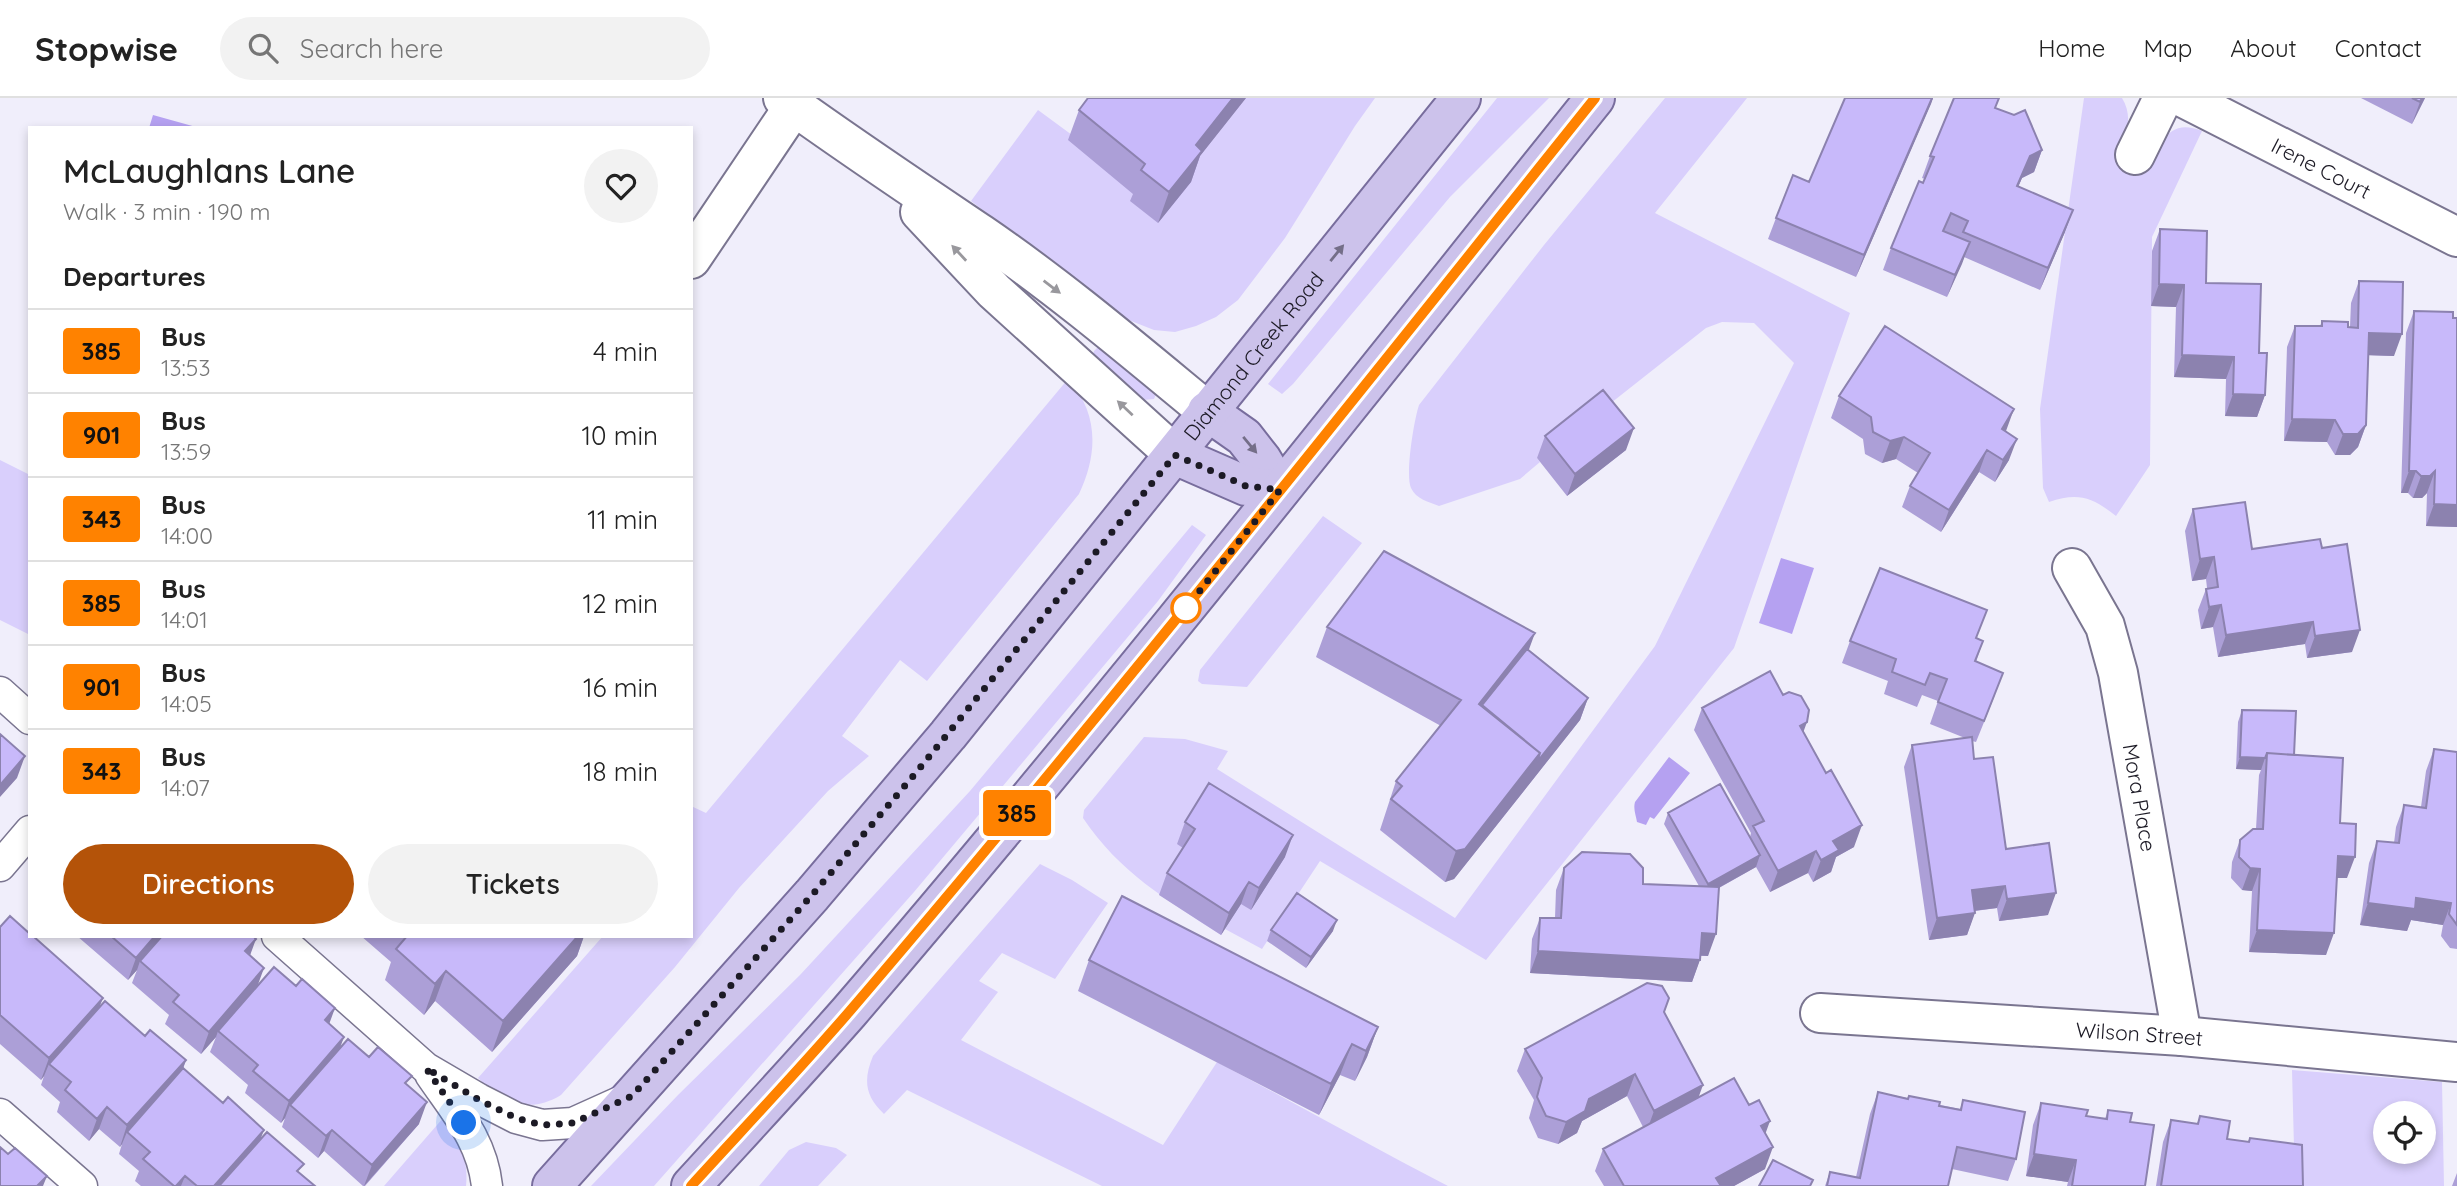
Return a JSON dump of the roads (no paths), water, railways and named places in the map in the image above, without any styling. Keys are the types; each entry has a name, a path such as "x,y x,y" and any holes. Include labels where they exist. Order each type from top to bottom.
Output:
{"main road":[{"name":"Diamond Creek Road","path":"552,1186 812,895 939,746 1461,98"},
{"path":"691,1186 789,1080 890,964 1116,695 1595,98"},
{"path":"1207,411 1244,437 1280,490"},
{"path":"1175,455 1246,486 1280,490"}],"street":[{"path":"2135,155 2163,98"},
{"name":"Irene Court","path":"2185,98 2457,237"},
{"path":"693,256 788,102 981,234 1079,307 1207,411"},
{"path":"876,164 994,291 1175,455"},
{"name":"Mora Place","path":"2073,568 2105,626 2118,673 2182,1036"},
{"name":"Wilson Street","path":"1820,1013 2182,1036 2457,1062"}],"lane":[{"path":"0,692 28,717"},
{"path":"0,866 28,833"},
{"path":"279,938 426,1068 504,1112 542,1125 573,1123 632,1096"},
{"path":"426,1068 476,1142 487,1186"},
{"path":"0,1114 82,1186"}]}
